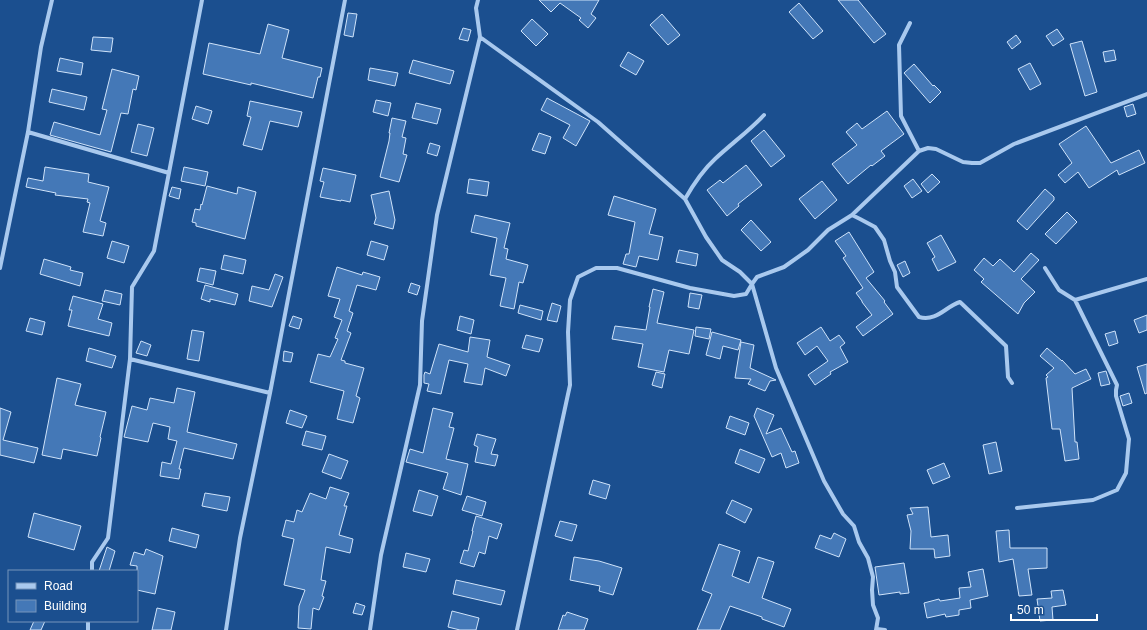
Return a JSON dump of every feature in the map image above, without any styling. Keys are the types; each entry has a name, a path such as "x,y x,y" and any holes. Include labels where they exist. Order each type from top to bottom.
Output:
{"street":[{"path":"0,268 28,132 42,47 52,0"},
{"path":"92,570 92,562 108,538 130,359 132,287 154,250 202,0"},
{"path":"226,630 240,538 270,393 345,0"},
{"path":"370,630 381,555 420,385 422,321 437,215 480,37 476,8 478,0"},
{"path":"910,22 899,44 901,116 918,151"},
{"path":"480,37 598,122 685,199 706,237 722,260 740,272 752,284 776,368 824,481 843,514 854,526 859,542 868,558 873,577 873,605 878,618 876,629 884,630"},
{"path":"517,630 570,385 568,332 570,300 578,277 596,268 617,268 690,288 734,296 746,294 757,277 784,267 808,250 828,230 852,215 918,151 928,148 936,149 963,162 980,163 1014,144 1147,94"},
{"path":"685,199 693,185 714,160 752,128 764,115"},
{"path":"28,132 169,173"},
{"path":"852,215 875,227 884,240 895,272 897,286 919,317 924,318 939,314 960,302 1006,346 1008,377 1012,383"},
{"path":"1017,508 1093,500 1117,490 1126,473 1129,439 1116,396 1117,385 1075,300 1059,290 1044,268"},
{"path":"1075,300 1147,279"},
{"path":"130,359 270,393"}],"building":[{"path":"539,0 599,0 591,14 596,18 588,28 579,20 581,18 560,3 551,12"},
{"path":"838,0 858,0 886,34 874,43"},
{"path":"799,3 823,31 813,39 789,12"},
{"path":"348,13 357,14 353,37 344,35"},
{"path":"662,14 680,35 668,45 650,25"},
{"path":"532,19 548,34 536,46 521,31"},
{"path":"268,24 289,30 282,58 322,68 320,77 318,77 313,98 251,83 251,85 203,74 209,43 260,54"},
{"path":"463,28 471,30 468,41 459,39"},
{"path":"1057,29 1064,39 1053,46 1046,36"},
{"path":"1016,35 1021,42 1012,49 1007,42"},
{"path":"93,37 113,38 111,52 91,50"},
{"path":"1082,41 1097,92 1085,96 1070,44"},
{"path":"1114,50 1116,60 1105,62 1103,52"},
{"path":"628,52 644,61 636,75 620,66"},
{"path":"60,58 83,63 81,75 57,71"},
{"path":"413,60 454,71 450,84 409,73"},
{"path":"1030,63 1041,84 1030,90 1018,69"},
{"path":"914,64 933,86 934,85 941,92 930,103 904,73"},
{"path":"370,68 398,73 395,86 368,80"},
{"path":"112,69 139,76 136,90 133,89 128,114 121,113 111,152 50,135 54,122 100,135 107,110 102,109"},
{"path":"52,89 87,97 84,110 49,102"},
{"path":"547,98 590,121 576,146 563,138 570,125 541,110"},
{"path":"376,100 391,103 388,116 373,112"},
{"path":"250,101 302,112 298,127 270,121 262,150 243,145 251,117 247,116"},
{"path":"416,103 441,109 437,124 412,118"},
{"path":"1133,104 1136,114 1127,117 1124,107"},
{"path":"196,106 212,111 208,124 192,119"},
{"path":"887,111 904,134 881,151 885,156 872,166 871,165 848,184 832,164 857,145 846,132 857,123 862,129"},
{"path":"392,118 406,121 402,137 406,138 403,154 407,155 399,182 380,177 389,141"},
{"path":"138,124 154,128 147,156 131,152"},
{"path":"1086,126 1111,163 1139,150 1145,163 1119,175 1117,170 1089,188 1078,172 1065,183 1058,175 1072,163 1059,144"},
{"path":"764,130 785,156 771,167 751,141"},
{"path":"539,133 551,137 545,154 532,150"},
{"path":"430,143 440,146 437,156 427,153"},
{"path":"746,165 762,185 738,204 739,206 727,216 707,190 720,180 723,183"},
{"path":"45,167 89,174 88,182 109,187 100,221 106,223 103,236 83,232 90,203 87,202 88,199 55,195 56,193 26,187 28,178 43,181"},
{"path":"184,167 208,172 205,186 181,181"},
{"path":"323,168 356,175 350,202 320,197 324,182 320,181"},
{"path":"932,174 940,182 928,193 921,184"},
{"path":"469,179 489,182 487,196 467,193"},
{"path":"913,179 922,191 912,198 904,186"},
{"path":"822,181 837,200 815,219 799,199"},
{"path":"207,186 237,194 238,187 256,192 245,239 196,226 196,223 192,222 195,209 200,210"},
{"path":"172,187 181,189 179,199 169,196"},
{"path":"1045,189 1054,197 1054,200 1027,230 1017,221"},
{"path":"389,191 395,220 393,229 374,224 376,218 371,195"},
{"path":"614,196 656,209 649,234 663,237 658,260 639,256 636,267 623,264 626,254 629,254 635,222 608,215"},
{"path":"1067,212 1077,222 1056,244 1045,234"},
{"path":"475,215 510,223 504,248 508,249 506,259 528,265 523,283 519,282 514,309 500,306 506,278 490,275 497,238 471,232"},
{"path":"751,220 771,242 761,251 741,230"},
{"path":"849,232 874,272 866,278 885,301 884,302 893,314 863,336 856,327 872,315 856,293 863,288 843,258 846,256 835,241"},
{"path":"941,235 956,262 938,271 932,259 935,257 927,243"},
{"path":"112,241 129,246 124,263 107,258"},
{"path":"371,241 388,246 384,260 367,255"},
{"path":"679,250 698,254 696,266 676,262"},
{"path":"1031,253 1039,260 1021,279 1035,292 1024,303 1018,314 981,282 984,279 974,270 984,258 993,266 1000,259 1014,272"},
{"path":"224,255 246,260 243,274 221,269"},
{"path":"44,259 71,267 70,270 83,273 80,286 40,274"},
{"path":"905,261 910,273 903,277 897,265"},
{"path":"337,267 362,275 363,272 380,277 376,290 357,285 349,311 353,313 347,331 351,333 341,360 345,361 345,363 364,368 356,396 360,398 353,423 337,419 344,391 310,382 318,354 330,357 338,339 335,338 342,320 334,317 340,299 328,296"},
{"path":"200,268 216,271 213,285 197,281"},
{"path":"275,274 283,277 272,307 249,301 252,286 269,290"},
{"path":"411,283 420,286 417,295 408,292"},
{"path":"205,285 238,294 235,305 210,299 210,302 201,299"},
{"path":"653,289 664,292 657,323 694,330 689,354 669,350 664,372 638,367 643,344 612,339 615,326 646,330"},
{"path":"105,290 122,294 120,305 102,301"},
{"path":"690,293 702,295 699,309 688,307"},
{"path":"73,296 103,304 98,319 112,323 109,336 68,326 72,310 69,310"},
{"path":"552,303 561,306 557,322 547,320"},
{"path":"520,305 543,311 541,320 518,313"},
{"path":"1147,315 1147,330 1139,333 1134,320"},
{"path":"293,316 302,319 299,329 289,326"},
{"path":"460,316 474,320 471,334 457,330"},
{"path":"30,318 45,322 42,335 26,331"},
{"path":"696,327 711,329 709,339 695,336"},
{"path":"821,327 830,341 839,335 845,343 840,347 848,362 830,372 831,374 815,385 808,375 828,361 817,346 805,355 797,343"},
{"path":"192,330 204,332 199,361 187,359"},
{"path":"1115,331 1118,343 1109,346 1105,334"},
{"path":"712,332 741,340 738,350 723,346 720,359 706,355"},
{"path":"526,335 543,339 539,352 522,348"},
{"path":"470,337 490,340 487,357 510,365 506,376 485,368 482,385 464,382 468,364 449,360 441,394 427,391 429,384 424,383 424,375 425,372 430,374 439,344 468,352"},
{"path":"141,341 151,345 147,356 136,353"},
{"path":"741,342 754,345 750,368 776,380 770,381 765,391 748,384 751,379 735,378"},
{"path":"89,348 116,356 112,368 86,361"},
{"path":"1047,348 1062,360 1075,374 1086,369 1091,379 1072,388 1075,442 1077,442 1079,459 1065,461 1060,429 1052,429 1046,378 1048,377 1046,375 1054,368 1040,356"},
{"path":"284,351 293,353 291,362 283,361"},
{"path":"1147,364 1147,393 1145,394 1137,367"},
{"path":"1106,371 1110,384 1101,386 1098,373"},
{"path":"656,372 665,374 662,388 652,385"},
{"path":"57,378 81,384 75,405 106,412 97,456 63,449 61,459 42,455"},
{"path":"177,388 195,392 187,432 237,444 233,459 184,448 179,469 181,469 179,479 160,476 162,462 171,464 177,441 168,439 170,427 153,423 148,442 124,437 132,406 147,410 150,398 174,403"},
{"path":"1129,393 1132,403 1123,406 1120,396"},
{"path":"0,408 11,412 3,440 38,448 34,463 0,455"},
{"path":"433,408 453,413 449,427 454,428 446,459 468,464 461,495 443,489 448,473 406,462 410,449 423,453"},
{"path":"757,408 774,415 766,434 781,428 792,452 795,451 799,463 786,468 781,453 772,457 754,416"},
{"path":"290,410 307,416 302,428 286,423"},
{"path":"730,416 749,423 745,435 726,428"},
{"path":"306,431 326,436 322,450 302,445"},
{"path":"477,434 496,439 491,454 498,455 495,466 475,462 478,447 474,445"},
{"path":"996,442 1002,471 989,474 983,445"},
{"path":"740,449 765,459 759,473 735,463"},
{"path":"329,454 348,461 341,479 322,472"},
{"path":"944,463 950,477 933,484 927,470"},
{"path":"593,480 610,485 606,499 589,494"},
{"path":"330,487 349,493 344,506 347,506 339,535 353,539 350,553 326,547 321,580 326,581 322,596 324,597 319,610 313,608 311,629 298,628 299,606 305,590 284,585 294,539 282,536 286,520 294,522 297,510 302,512 310,493 326,499"},
{"path":"419,490 438,496 432,516 413,511"},
{"path":"205,493 230,497 227,511 202,506"},
{"path":"467,496 486,502 482,516 462,510"},
{"path":"732,500 752,509 745,523 726,513"},
{"path":"928,507 931,537 948,535 950,556 935,558 934,549 910,549 911,531 907,515 913,514 910,508"},
{"path":"34,513 81,526 74,550 28,537"},
{"path":"476,516 502,524 497,539 489,536 485,554 479,552 474,567 460,563 464,550 468,551"},
{"path":"560,521 577,525 572,541 555,536"},
{"path":"172,528 199,535 196,548 169,541"},
{"path":"1009,530 1010,548 1047,548 1047,568 1028,569 1032,595 1019,596 1013,559 999,562 996,531"},
{"path":"834,533 846,539 839,557 815,548 820,535 831,539"},
{"path":"719,544 740,551 732,576 749,583 758,557 774,562 762,598 791,609 784,627 762,619 762,617 730,606 720,630 697,630 712,594 702,590"},
{"path":"107,547 115,551 109,570 99,570"},
{"path":"146,549 163,556 155,594 138,590 137,566 130,565 134,552 144,555"},
{"path":"406,553 430,559 426,572 403,567"},
{"path":"574,557 599,561 622,568 613,595 599,591 600,586 570,580"},
{"path":"904,563 909,593 900,594 900,592 879,595 875,567"},
{"path":"983,569 988,596 970,600 971,608 959,610 959,615 946,617 945,614 927,618 924,603 939,599 940,601 960,598 959,588 971,587 968,572"},
{"path":"456,580 505,591 501,605 453,594"},
{"path":"1063,590 1066,605 1052,607 1053,620 1040,621 1037,599 1052,598 1051,591"},
{"path":"356,603 365,606 362,615 353,613"},
{"path":"157,608 175,612 171,630 152,630"},
{"path":"452,611 479,618 476,630 460,630 448,627"},
{"path":"567,612 588,619 584,630 558,630 563,615 565,616"},
{"path":"34,622 45,622 41,630 30,630"}]}
